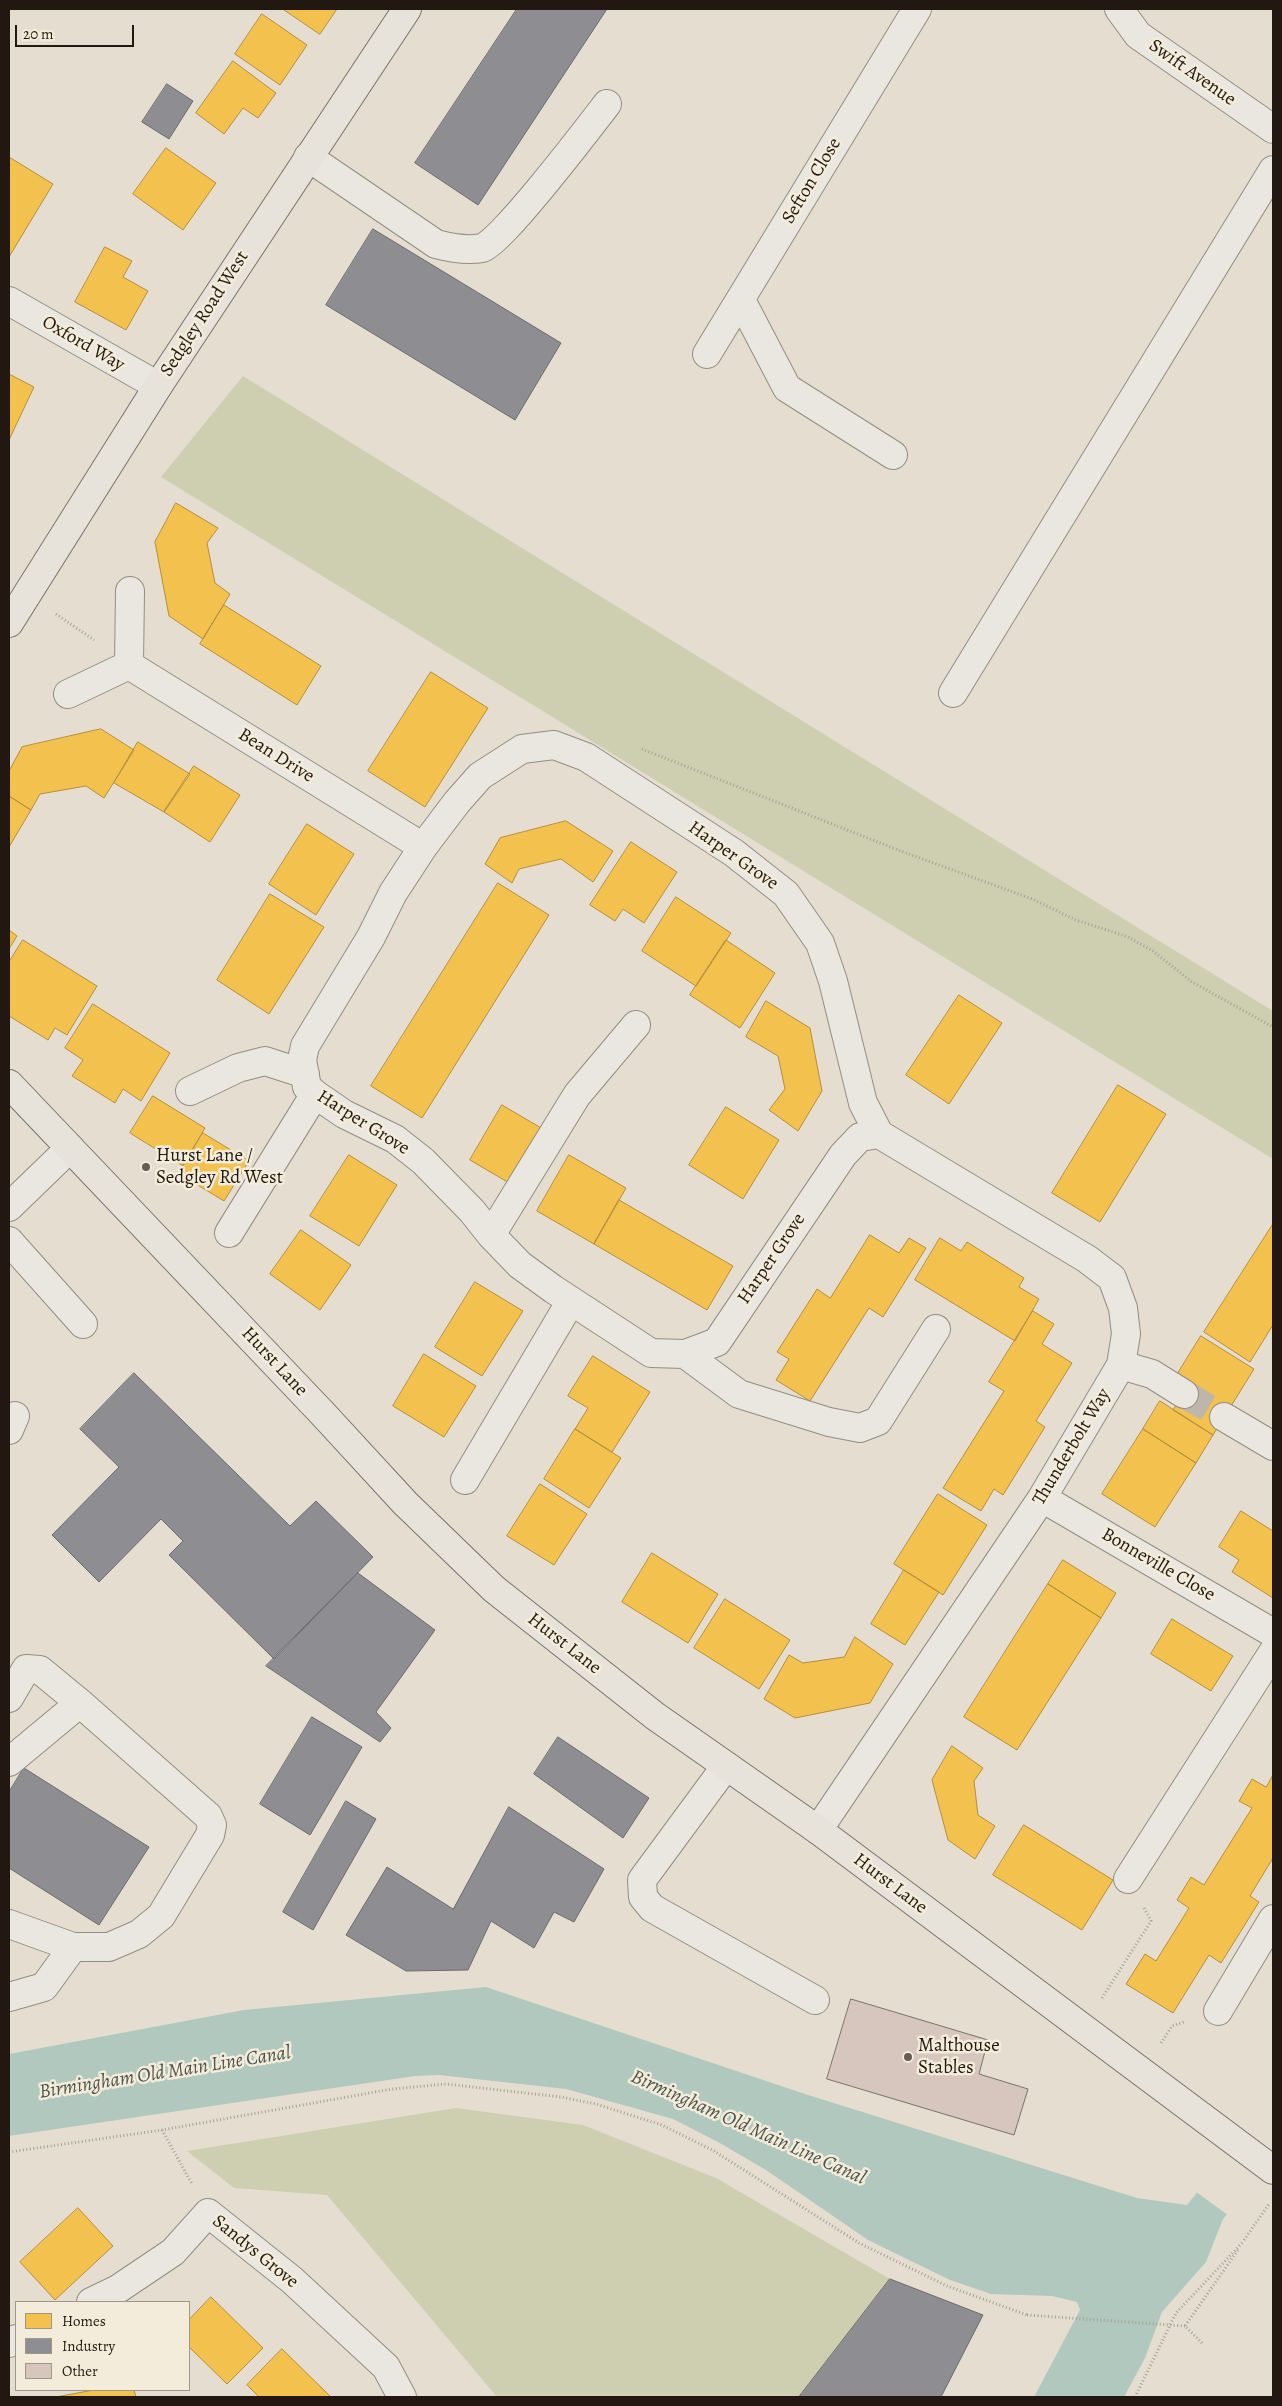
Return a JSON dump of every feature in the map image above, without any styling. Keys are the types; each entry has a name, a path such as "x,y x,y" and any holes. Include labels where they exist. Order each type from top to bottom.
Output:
{"main road":[{"name":"Sedgley Road West","path":"9,623 158,386 407,9"},
{"name":"Hurst Lane","path":"9,1084 405,1503 494,1589 655,1716 818,1830 1273,2170"}],"street":[{"name":"Sefton Close","path":"707,354 917,9"},
{"name":"Swift Avenue","path":"1119,9 1138,35 1273,129"},
{"path":"308,157 436,244 456,249 483,248 507,228 606,104"},
{"path":"953,693 1273,170"},
{"path":"741,300 787,388 893,455"},
{"name":"Oxford Way","path":"9,301 158,386"},
{"path":"68,694 129,665 130,591"},
{"name":"Bean Drive","path":"129,665 423,847"},
{"name":"Harper Grove","path":"554,745 586,757 734,853 786,894 820,943 833,981 863,1103 878,1134 860,1137 843,1155 717,1342 684,1354 650,1353 520,1265 491,1235 472,1211 423,1161 395,1139 344,1114 310,1084 302,1060 305,1046 371,937 393,893 423,847 480,776 522,750 554,745"},
{"path":"491,1235 576,1095 636,1025"},
{"path":"190,1091 238,1068 266,1061 310,1084 229,1233"},
{"name":"Thunderbolt Way","path":"818,1830 1042,1498 1120,1365 1126,1334 1123,1308 1112,1278 1087,1259 878,1134"},
{"path":"9,1207 70,1148"},
{"path":"9,1241 83,1324"},
{"path":"465,1480 572,1301"},
{"path":"684,1354 739,1394 828,1422 860,1428 878,1420 936,1329"},
{"path":"1120,1365 1152,1374 1184,1394"},
{"path":"1224,1417 1273,1446"},
{"name":"Bonneville Close","path":"1042,1498 1273,1633"},
{"path":"1128,1879 1273,1652"},
{"path":"9,1698 26,1669 40,1670 208,1816 212,1825 210,1835 161,1916 139,1934 109,1947 73,1947 9,1924"},
{"path":"9,1762 80,1703"},
{"path":"726,1766 642,1880 642,1898 652,1908 815,2000"},
{"path":"1218,2011 1273,1919"},
{"path":"9,1997 44,1987 73,1947"},
{"name":"Sandys Grove","path":"93,2301 118,2289 173,2252 208,2213 292,2280 386,2367 402,2397"}],"path":[{"path":"27,594 129,665"},
{"path":"603,768 615,738 898,850 1032,899 1076,920 1128,937 1154,951 1192,982 1273,1027"},
{"path":"1082,2028 1151,1921 1128,1879"},
{"path":"1141,2073 1172,2026 1218,2011"},
{"path":"9,2152 162,2130 392,2089 446,2084 561,2097 596,2104 662,2125 714,2151 859,2243 947,2286 1027,2315 1185,2326 1202,2343"},
{"path":"162,2130 208,2213"},
{"path":"1185,2326 1273,2197"},
{"path":"1135,2397 1176,2313 1244,2241"}],"shaded area":[{"path":"243,376 1273,1011 1273,1159 161,477"},
{"path":"456,2108 583,2125 716,2178 890,2279 799,2397 497,2397 327,2195 234,2188 187,2151"}],"water":[{"name":"Birmingham Old Main Line Canal","path":"486,1987 805,2094 1137,2198 1187,2205 1273,2098 1273,2158 1223,2219 1206,2262 1162,2312 1145,2358 1124,2397 1034,2397 1080,2310 1077,2302 1052,2296 991,2294 950,2280 868,2240 766,2170 673,2119 566,2089 439,2075 415,2076 9,2136 9,2054 244,2010"}],"pier":[{"path":"1270,2097 1273,2099 1273,2162 1229,2216 1195,2191"}],"building: Homes":[{"path":"283,9 337,9 320,34"},
{"path":"262,14 307,45 280,85 235,54"},
{"path":"233,61 276,93 258,118 243,108 224,134 196,113"},
{"path":"166,148 216,183 183,230 133,194"},
{"path":"9,157 53,184 9,257"},
{"path":"105,247 132,261 123,277 148,291 126,330 75,302"},
{"path":"9,374 34,387 9,440"},
{"path":"176,503 218,528 207,543 215,583 230,594 203,639 169,616 155,542"},
{"path":"224,605 321,666 297,705 200,644"},
{"path":"431,672 488,708 425,807 368,771"},
{"path":"101,729 134,750 104,798 86,786 40,794 31,810 9,796 9,771 22,747"},
{"path":"138,742 190,774 164,812 114,783"},
{"path":"194,766 240,795 210,842 164,812"},
{"path":"9,796 31,810 9,847"},
{"path":"566,821 613,851 593,882 561,859 519,869 512,883 485,864 500,838"},
{"path":"307,824 354,854 316,915 269,884"},
{"path":"631,842 677,872 644,923 623,909 615,921 590,905"},
{"path":"498,883 549,915 422,1118 371,1086"},
{"path":"270,894 324,927 269,1014 217,980"},
{"path":"676,897 731,933 696,986 642,951"},
{"path":"9,930 17,936 9,949"},
{"path":"23,940 97,986 67,1035 55,1028 48,1040 9,1016 9,962"},
{"path":"726,940 775,973 740,1028 690,995"},
{"path":"959,995 1002,1023 949,1104 906,1075"},
{"path":"766,1001 810,1028 822,1091 798,1131 769,1110 785,1089 778,1056 746,1037"},
{"path":"93,1004 170,1053 141,1101 123,1089 115,1103 72,1076 83,1060 65,1048"},
{"path":"1118,1085 1166,1114 1100,1222 1052,1193"},
{"path":"153,1096 205,1128 183,1166 130,1133"},
{"path":"502,1105 548,1132 516,1187 470,1160"},
{"path":"726,1107 779,1140 743,1199 689,1165"},
{"path":"203,1133 249,1161 224,1201 178,1173"},
{"path":"349,1155 397,1185 359,1246 310,1216"},
{"path":"569,1155 626,1188 594,1244 537,1211"},
{"path":"619,1200 733,1266 707,1310 594,1244"},
{"path":"1273,1224 1273,1325 1250,1362 1204,1332"},
{"path":"301,1230 351,1265 320,1310 270,1274"},
{"path":"870,1235 899,1253 909,1238 926,1248 883,1317 869,1308 810,1401 776,1380 789,1359 777,1352 817,1289 830,1298"},
{"path":"940,1238 961,1251 967,1242 1024,1278 1019,1287 1039,1299 1015,1341 915,1280"},
{"path":"475,1282 523,1311 482,1376 435,1347"},
{"path":"1033,1311 1054,1324 1042,1344 1072,1363 1036,1421 1045,1427 1003,1495 994,1489 981,1511 943,1488 1004,1391 989,1382"},
{"path":"1201,1336 1254,1369 1213,1435 1173,1410 1188,1386 1175,1378"},
{"path":"424,1354 476,1386 444,1437 393,1406"},
{"path":"593,1356 650,1392 612,1452 575,1429 588,1408 568,1396"},
{"path":"1160,1401 1213,1435 1196,1463 1143,1429"},
{"path":"575,1429 621,1458 589,1508 544,1479"},
{"path":"1143,1429 1196,1463 1155,1527 1102,1494"},
{"path":"540,1484 587,1514 554,1565 507,1536"},
{"path":"938,1494 987,1525 943,1595 894,1564"},
{"path":"1241,1511 1273,1531 1273,1598 1232,1572 1239,1560 1219,1547"},
{"path":"652,1553 718,1594 688,1643 622,1602"},
{"path":"1063,1560 1116,1593 1101,1618 1048,1584"},
{"path":"904,1570 939,1592 905,1645 871,1624"},
{"path":"1048,1584 1101,1618 1017,1750 964,1717"},
{"path":"725,1599 790,1640 759,1689 694,1648"},
{"path":"1172,1619 1233,1656 1211,1691 1151,1654"},
{"path":"855,1637 893,1664 870,1703 795,1718 764,1699 789,1655 803,1663 844,1657"},
{"path":"952,1746 983,1768 974,1781 978,1815 995,1826 975,1859 948,1840 932,1780"},
{"path":"1273,1775 1273,1858 1250,1896 1259,1902 1221,1963 1209,1955 1173,2013 1126,1984 1145,1954 1156,1961 1189,1908 1177,1900 1191,1877 1204,1885 1252,1808 1239,1801 1252,1779 1266,1787"},
{"path":"1024,1825 1113,1880 1082,1930 993,1875"},
{"path":"78,2208 113,2246 55,2300 20,2262"},
{"path":"211,2297 263,2348 227,2384 190,2348 190,2319"},
{"path":"282,2349 331,2397 259,2397 247,2385"},
{"path":"89,2391 134,2391 136,2397 56,2397"}],"building: Industry":[{"path":"517,9 607,9 478,205 415,163"},
{"path":"167,84 193,101 169,139 142,122"},
{"path":"373,229 561,343 515,420 326,305"},
{"path":"134,1373 290,1526 316,1501 373,1557 274,1659 169,1555 183,1541 161,1519 99,1582 52,1535 119,1467 80,1429"},
{"path":"358,1573 435,1630 376,1712 391,1728 380,1742 266,1666"},
{"path":"312,1717 362,1747 310,1835 260,1804"},
{"path":"558,1737 649,1798 623,1838 534,1774"},
{"path":"24,1768 149,1847 99,1925 9,1868 9,1792"},
{"path":"346,1801 376,1819 313,1930 283,1912"},
{"path":"509,1807 604,1869 574,1922 554,1912 534,1948 491,1921 468,1970 406,1971 346,1935 387,1867 453,1909"},
{"path":"890,2279 983,2315 941,2397 799,2397"}],"building: Other":[{"name":"Malthouse Stables","path":"851,1999 988,2040 979,2074 1028,2089 1014,2135 827,2079"}],"tunnel":[{"path":"1184,1394 1224,1417"}],"place":[{"name":"Hurst Lane / Sedgley Rd West","path":"146,1167"},
{"name":"Malthouse Stables","path":"908,2057"}]}
